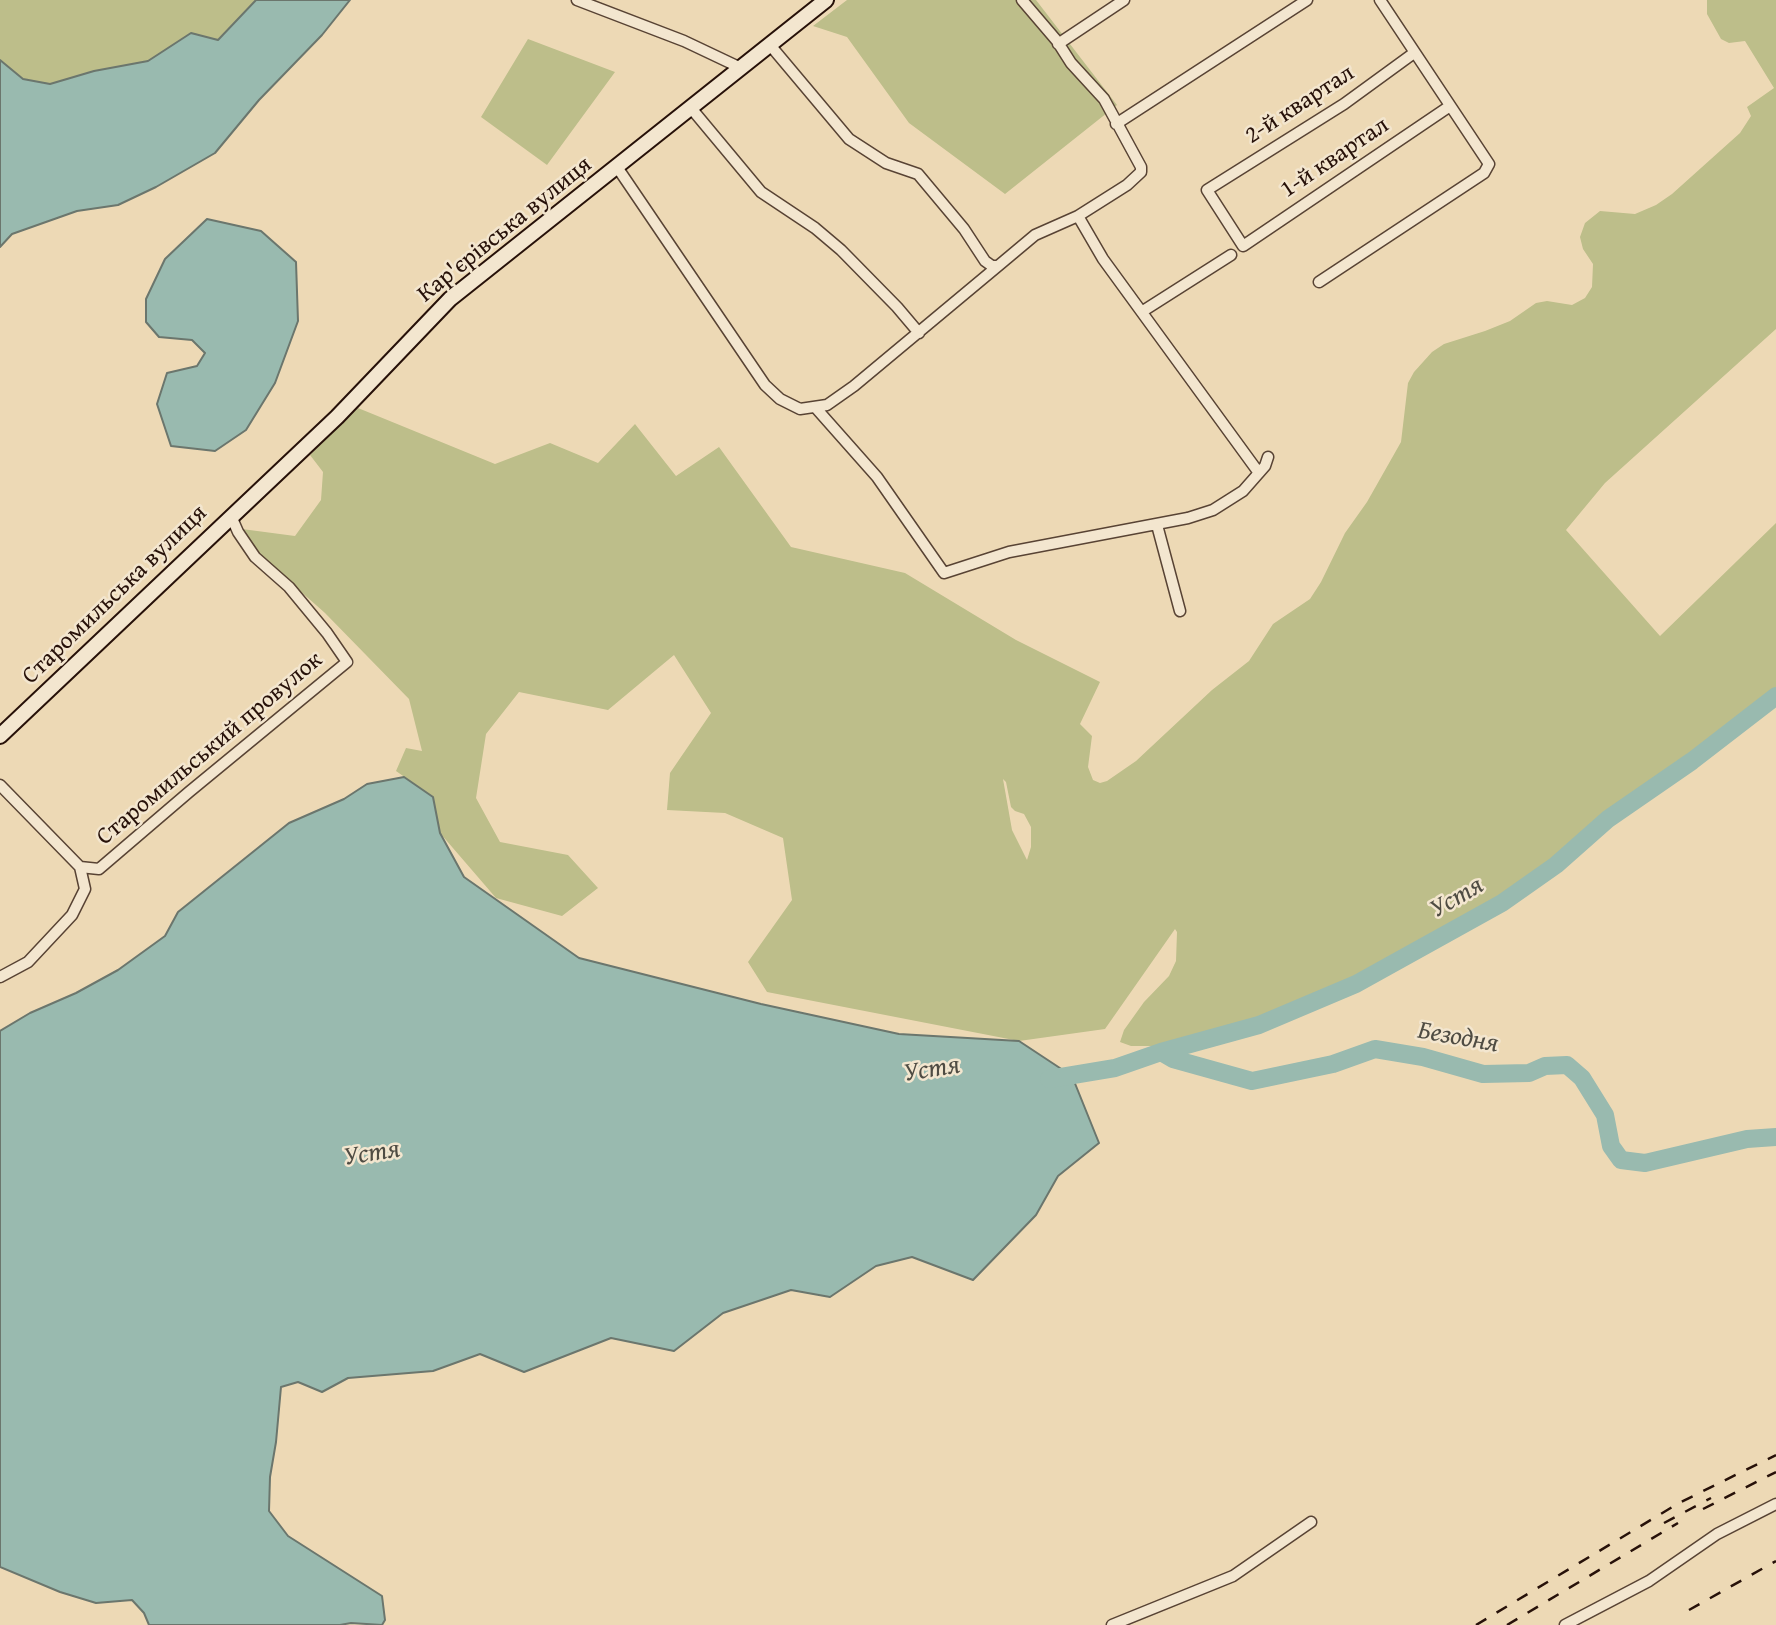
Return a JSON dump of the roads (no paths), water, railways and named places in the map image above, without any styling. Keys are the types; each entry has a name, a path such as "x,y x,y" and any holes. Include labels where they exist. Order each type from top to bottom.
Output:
{"street":[{"path":"577,0 684,41 741,68"},
{"name":"Кар'єрівська вулиця","path":"231,516 337,417 450,299 826,0"},
{"path":"617,167 765,385 779,399 800,409 827,405 854,386 1035,235 1078,216 1127,185 1141,172 1141,167 1104,99 1071,63 1022,0"},
{"path":"1058,44 1124,0"},
{"path":"1116,124 1307,0"},
{"path":"1319,282 1487,169 1489,164 1380,0"},
{"path":"770,45 849,139 886,163 918,174 964,229 985,261 998,266"},
{"name":"2-й квартал","path":"1243,246 1208,190 1344,104 1414,53"},
{"name":"1-й квартал","path":"1243,246 1450,106"},
{"path":"691,108 761,192 815,228 841,250 919,332"},
{"path":"1078,216 1103,259 1259,473"},
{"path":"1143,311 1231,255"},
{"path":"815,407 877,477 944,573 1009,552 1157,524 1213,510 1243,491 1259,473 1268,457"},
{"name":"Старомильська вулиця","path":"0,736 231,516"},
{"name":"Старомильський провулок","path":"80,867 99,869 347,662 289,587 255,557 231,516"},
{"path":"1157,524 1180,611"},
{"name":"Старомильський провулок","path":"0,785 80,867 85,889 72,915 28,962 0,976"},
{"path":"1565,1625 1649,1581 1717,1534 1776,1504"},
{"path":"1112,1625 1233,1576 1311,1522"}],"water":[{"path":"256,0 350,0 322,35 259,100 215,153 118,205 77,211 12,234 0,247 0,60 23,79 50,84 94,71 148,61 191,33 218,40"},
{"path":"207,219 261,231 296,262 298,321 275,383 246,430 215,451 171,446 157,404 167,373 197,366 205,353 192,340 159,337 146,322 146,299 165,259"},
{"path":"404,777 433,797 440,833 464,877 579,958 761,1004 899,1034 1019,1041 1072,1076 1099,1143 1058,1176 1036,1215 973,1280 912,1257 876,1266 830,1297 791,1290 723,1313 674,1351 611,1338 524,1372 480,1354 433,1371 348,1378 322,1392 298,1382 281,1387 270,1477 269,1511 288,1536 382,1596 385,1620 382,1625 149,1625 144,1613 132,1600 96,1603 60,1592 0,1567 0,1031 30,1013 76,993 118,970 165,936 178,912 289,823 344,799 367,784"}],"waterway":[{"name":"Устя","path":"1049,1079 1115,1068 1161,1052 1259,1025 1356,984 1502,903 1556,865 1608,819 1692,761 1776,696"},
{"name":"Безодня","path":"1161,1052 1173,1059 1252,1081 1333,1064 1375,1049 1423,1057 1483,1074 1529,1073 1545,1066 1567,1065 1582,1078 1605,1115 1611,1146 1621,1160 1645,1163 1747,1139 1776,1137"}],"railway":[{"path":"1476,1625 1679,1503 1776,1455"},
{"path":"1703,1509 1776,1472"},
{"path":"1664,1523 1711,1498"},
{"path":"1507,1625 1678,1523"},
{"path":"1689,1610 1776,1561"}]}
